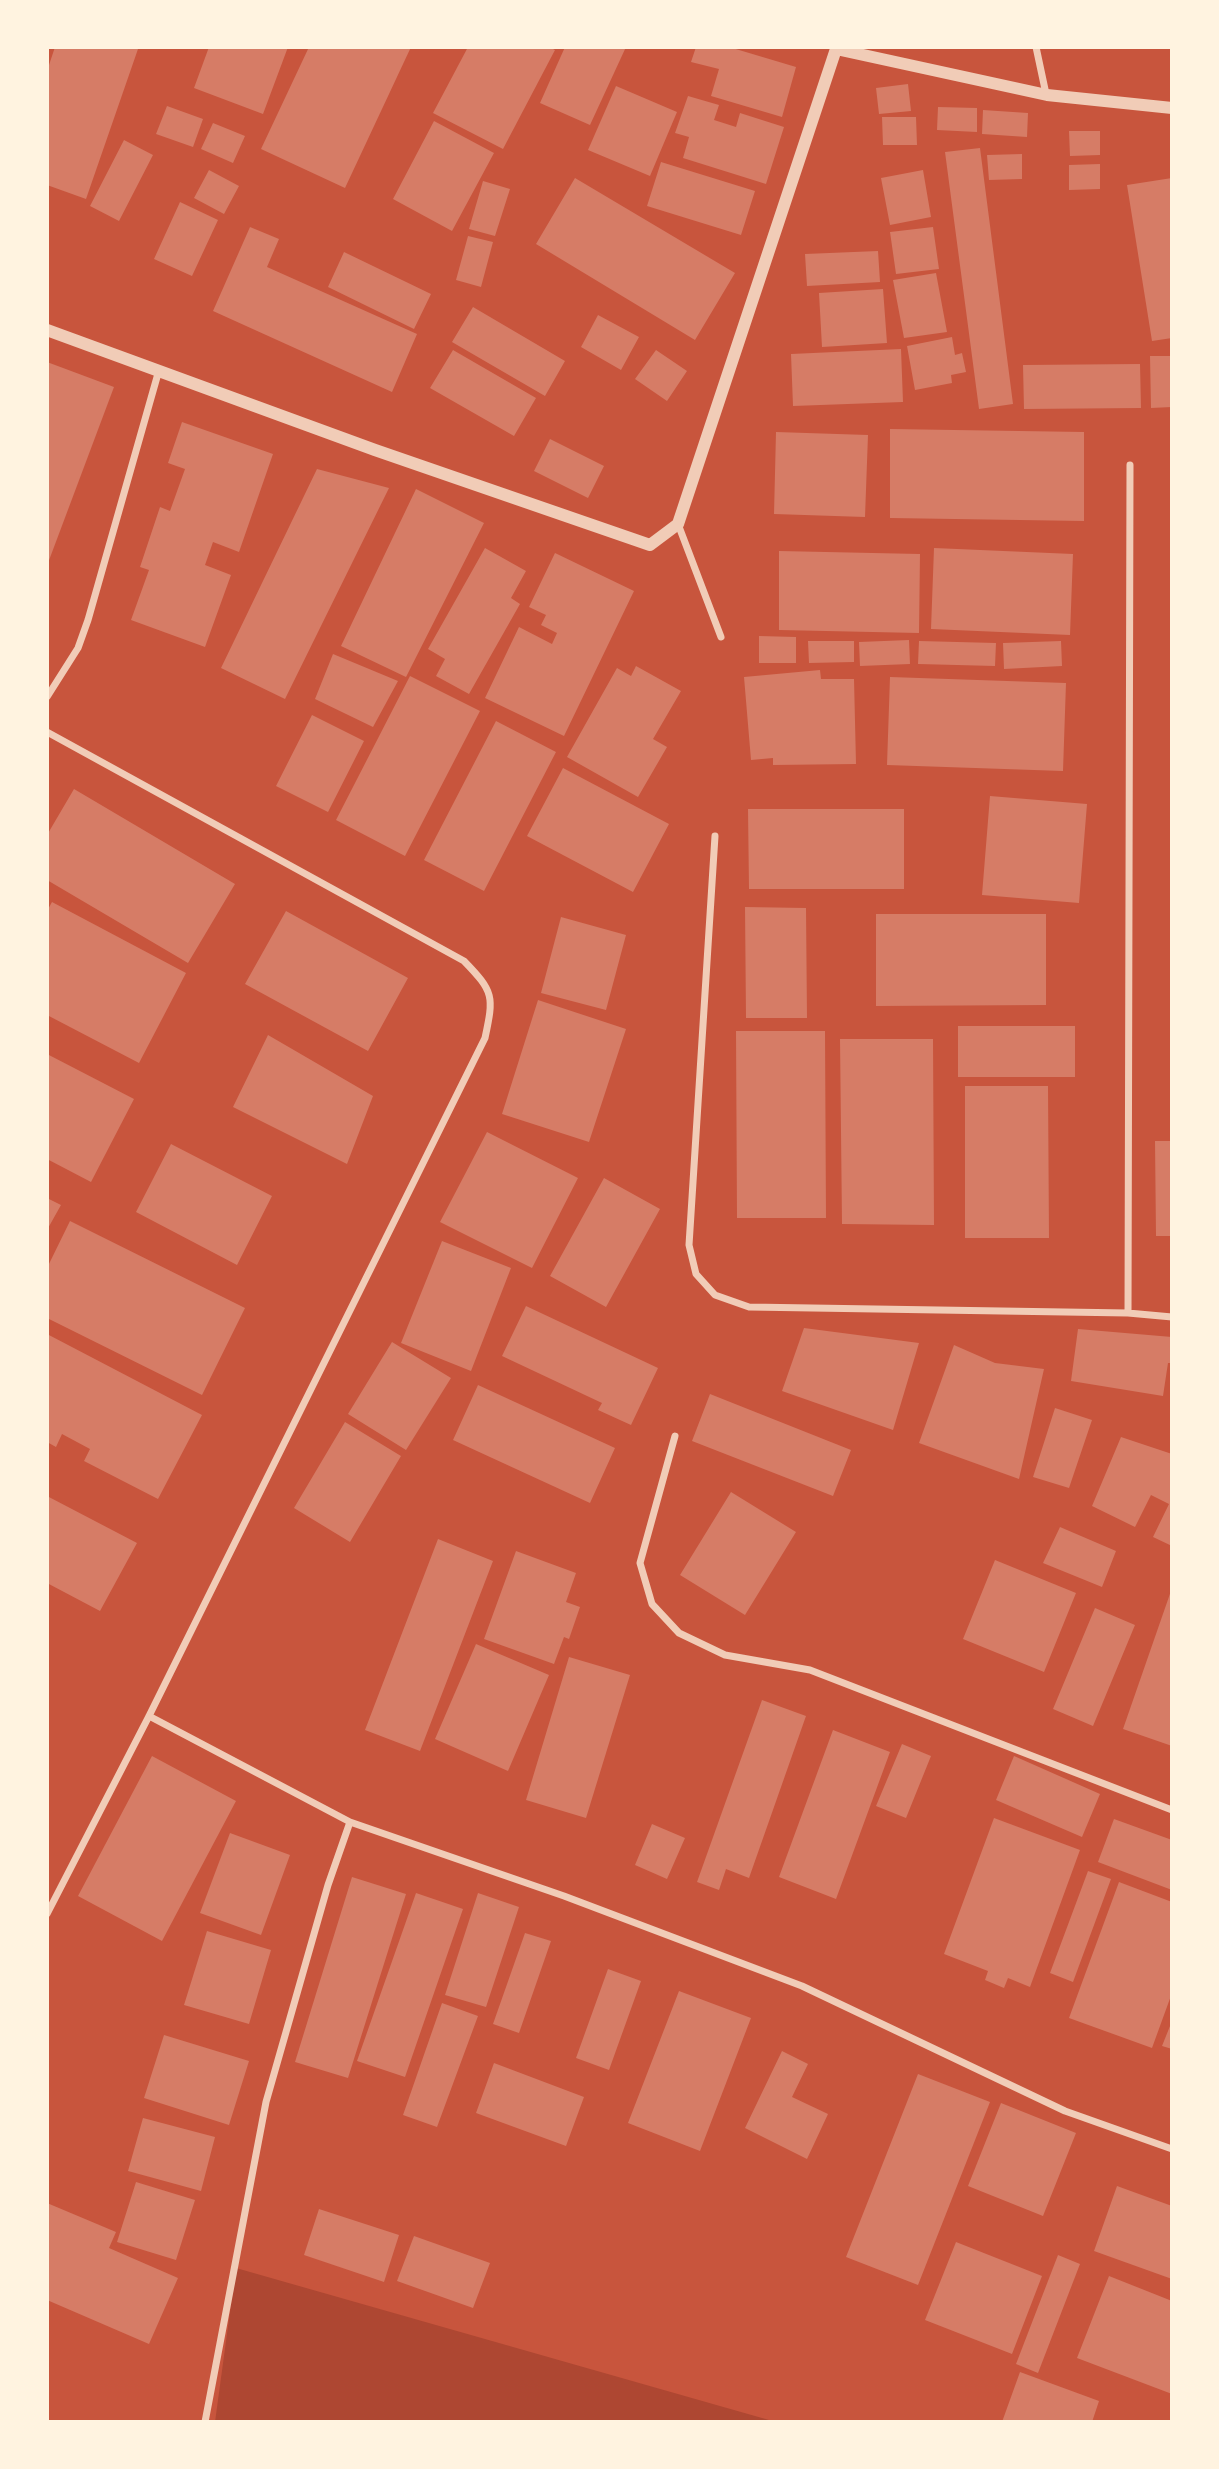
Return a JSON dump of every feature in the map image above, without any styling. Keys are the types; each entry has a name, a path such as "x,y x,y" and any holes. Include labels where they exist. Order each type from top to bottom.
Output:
{"street":[{"path":"1036,47 1047,95"},
{"path":"47,330 375,450 650,545 678,524 831,48 1047,95 1172,108"},
{"path":"47,697 78,649 88,620 159,370"},
{"path":"1128,1313 1130,465"},
{"path":"678,524 722,637"},
{"path":"47,732 464,961 485,983 492,1007 485,1038 149,1716 47,1914"},
{"path":"715,836 689,1245 696,1274 715,1295 749,1307 1128,1313 1172,1317"},
{"path":"675,1436 640,1563 652,1604 679,1633 725,1655 810,1670 1172,1810"},
{"path":"149,1716 350,1822 564,1896 802,1986 1065,2111 1172,2149"},
{"path":"205,2422 266,2102 328,1885 350,1822"}],"shaded area":[{"path":"236,2268 776,2422 215,2422"}],"building":[{"path":"55,47 138,49 86,199 47,185 47,71"},
{"path":"209,47 288,47 263,114 194,88"},
{"path":"309,47 411,47 345,188 261,149"},
{"path":"468,47 549,47 555,50 503,149 433,113"},
{"path":"565,47 626,47 590,125 540,103"},
{"path":"696,47 729,47 796,67 782,117 711,96 719,69 691,62"},
{"path":"908,84 911,111 879,114 876,88"},
{"path":"616,86 677,112 650,176 588,150"},
{"path":"688,96 719,105 714,120 736,127 740,113 784,127 766,184 683,158 689,137 675,133"},
{"path":"167,106 203,119 193,147 156,134"},
{"path":"938,107 977,108 977,132 937,130"},
{"path":"983,110 1028,113 1027,137 982,134"},
{"path":"882,117 916,117 917,145 883,145"},
{"path":"434,121 494,153 452,231 393,199"},
{"path":"213,123 245,136 233,163 201,149"},
{"path":"1069,131 1100,131 1100,155 1070,156"},
{"path":"124,140 153,155 119,221 90,206"},
{"path":"980,148 1013,404 979,409 945,152"},
{"path":"1022,154 1022,179 989,180 987,155"},
{"path":"661,162 755,191 741,235 647,206"},
{"path":"1100,164 1100,189 1069,190 1069,165"},
{"path":"209,170 239,186 224,214 194,198"},
{"path":"923,170 931,217 890,225 881,178"},
{"path":"575,178 735,273 695,340 536,244"},
{"path":"1172,178 1172,338 1152,341 1127,185"},
{"path":"483,181 510,189 495,236 469,229"},
{"path":"180,202 218,220 192,276 154,259"},
{"path":"250,227 279,239 267,267 417,334 392,392 213,311"},
{"path":"933,227 939,269 896,274 890,232"},
{"path":"468,236 493,242 481,287 456,280"},
{"path":"878,251 880,282 807,286 805,254"},
{"path":"344,252 431,294 414,329 328,287"},
{"path":"936,273 947,332 904,338 893,280"},
{"path":"883,289 887,343 822,347 819,293"},
{"path":"473,307 565,361 545,396 452,342"},
{"path":"598,315 639,337 621,370 581,347"},
{"path":"952,337 955,355 962,353 966,372 951,375 952,383 915,390 907,346"},
{"path":"901,349 903,402 793,406 791,354"},
{"path":"453,350 536,398 514,436 430,388"},
{"path":"656,350 687,371 667,401 635,379"},
{"path":"1150,356 1172,356 1172,407 1151,408"},
{"path":"47,362 114,387 48,563 47,563"},
{"path":"1140,364 1141,408 1024,409 1023,365"},
{"path":"182,422 273,454 239,552 213,542 205,565 231,575 205,647 131,620 149,570 140,567 160,507 170,511 185,469 168,463"},
{"path":"890,429 1084,432 1084,521 890,518"},
{"path":"776,432 868,435 865,517 774,514"},
{"path":"550,439 604,466 588,498 534,471"},
{"path":"317,469 389,488 285,699 221,668"},
{"path":"416,489 484,523 406,677 341,646"},
{"path":"485,548 526,571 511,598 520,604 469,694 436,676 445,659 428,649"},
{"path":"934,548 1073,554 1070,635 931,629"},
{"path":"779,551 920,554 919,633 779,630"},
{"path":"555,553 634,591 564,736 485,698 519,627 552,644 557,633 541,625 546,615 529,607"},
{"path":"759,636 796,637 796,663 759,663"},
{"path":"909,640 910,664 860,666 859,642"},
{"path":"808,641 854,641 854,662 809,663"},
{"path":"919,641 996,643 995,666 918,664"},
{"path":"1061,641 1062,666 1004,669 1003,643"},
{"path":"333,654 398,681 373,727 315,699"},
{"path":"636,666 681,691 653,739 667,747 638,797 567,757 617,668 631,676"},
{"path":"820,670 821,679 854,679 856,764 773,765 773,758 751,760 744,677"},
{"path":"410,676 480,711 405,856 336,820"},
{"path":"890,677 1066,683 1063,771 887,765"},
{"path":"312,715 364,741 328,812 276,786"},
{"path":"496,721 556,752 484,891 424,860"},
{"path":"563,768 669,824 633,892 527,836"},
{"path":"74,789 235,884 188,963 47,880 47,835"},
{"path":"990,796 1087,804 1079,903 982,895"},
{"path":"748,809 904,809 904,889 749,889"},
{"path":"52,902 186,973 139,1063 47,1015 47,911"},
{"path":"745,907 806,908 807,1018 746,1018"},
{"path":"286,911 408,978 368,1051 245,984"},
{"path":"876,914 1046,914 1046,1005 876,1006"},
{"path":"561,917 626,935 606,1010 541,993"},
{"path":"538,1000 626,1029 589,1142 502,1114"},
{"path":"958,1026 1075,1026 1075,1077 958,1077"},
{"path":"736,1031 825,1031 826,1218 737,1218"},
{"path":"268,1035 373,1096 347,1164 233,1107"},
{"path":"840,1039 933,1039 934,1225 842,1224"},
{"path":"47,1054 134,1099 91,1182 47,1159"},
{"path":"965,1086 1048,1086 1049,1238 965,1238"},
{"path":"487,1132 578,1178 532,1268 440,1222"},
{"path":"1155,1141 1172,1141 1172,1236 1156,1236"},
{"path":"171,1144 272,1196 237,1265 136,1212"},
{"path":"604,1178 660,1209 606,1307 550,1276"},
{"path":"47,1198 61,1205 47,1230"},
{"path":"70,1221 245,1308 202,1395 47,1318 47,1268"},
{"path":"442,1241 511,1268 471,1371 401,1343"},
{"path":"526,1306 658,1368 631,1425 598,1410 602,1403 502,1356"},
{"path":"804,1328 919,1343 893,1430 782,1391"},
{"path":"1078,1329 1172,1337 1172,1363 1168,1363 1163,1396 1071,1381"},
{"path":"47,1334 202,1415 158,1499 84,1461 90,1449 62,1434 56,1447 47,1442"},
{"path":"392,1342 451,1378 406,1450 348,1414"},
{"path":"954,1345 995,1363 1044,1369 1019,1479 919,1443"},
{"path":"478,1385 615,1448 590,1503 453,1440"},
{"path":"710,1394 851,1450 833,1496 692,1441"},
{"path":"1055,1408 1092,1420 1069,1488 1033,1477"},
{"path":"345,1422 401,1456 350,1542 294,1508"},
{"path":"1121,1437 1172,1454 1172,1546 1153,1537 1169,1504 1151,1495 1135,1527 1092,1506"},
{"path":"731,1492 796,1532 745,1615 680,1575"},
{"path":"47,1496 137,1543 100,1611 47,1583"},
{"path":"1060,1527 1116,1551 1102,1587 1043,1563"},
{"path":"438,1539 493,1561 420,1751 365,1730"},
{"path":"516,1551 576,1573 566,1602 580,1607 569,1639 564,1637 554,1664 484,1639"},
{"path":"995,1560 1076,1593 1044,1672 963,1639"},
{"path":"1172,1588 1172,1746 1123,1729"},
{"path":"1095,1608 1135,1625 1093,1726 1053,1709"},
{"path":"476,1644 549,1675 508,1771 435,1739"},
{"path":"569,1657 630,1675 586,1818 526,1800"},
{"path":"762,1700 806,1716 749,1878 726,1869 719,1890 697,1882"},
{"path":"833,1730 890,1752 836,1899 779,1877"},
{"path":"902,1744 931,1756 906,1818 876,1806"},
{"path":"152,1756 236,1801 162,1941 78,1896"},
{"path":"1014,1756 1100,1794 1082,1837 996,1800"},
{"path":"994,1818 1080,1850 1030,1987 1008,1978 1004,1988 985,1980 988,1971 944,1954"},
{"path":"1114,1819 1172,1840 1172,1890 1098,1862"},
{"path":"652,1824 685,1838 667,1879 635,1865"},
{"path":"230,1833 290,1855 261,1935 200,1913"},
{"path":"1088,1871 1111,1879 1073,1982 1050,1973"},
{"path":"352,1877 406,1894 348,2078 295,2062"},
{"path":"1119,1882 1172,1902 1172,1993 1152,2048 1069,2018"},
{"path":"416,1893 463,1909 405,2077 357,2061"},
{"path":"478,1893 519,1907 486,2007 445,1995"},
{"path":"207,1931 271,1950 249,2024 184,2005"},
{"path":"525,1933 551,1941 519,2033 493,2024"},
{"path":"608,1969 641,1981 609,2070 576,2058"},
{"path":"679,1991 751,2018 700,2151 628,2123"},
{"path":"442,2003 478,2016 437,2127 403,2115"},
{"path":"1172,2021 1172,2049 1162,2046"},
{"path":"164,2035 249,2061 229,2125 144,2098"},
{"path":"782,2051 808,2064 792,2097 828,2114 807,2159 745,2128"},
{"path":"494,2063 584,2097 566,2146 476,2113"},
{"path":"918,2074 990,2102 918,2285 846,2257"},
{"path":"1001,2103 1076,2133 1043,2216 968,2186"},
{"path":"143,2118 215,2137 201,2191 128,2171"},
{"path":"136,2182 195,2200 176,2260 117,2242"},
{"path":"1117,2186 1172,2206 1172,2279 1094,2251"},
{"path":"47,2203 116,2232 109,2248 178,2278 149,2344 47,2300"},
{"path":"319,2209 399,2235 384,2282 304,2255"},
{"path":"414,2236 490,2263 473,2308 397,2281"},
{"path":"956,2242 1042,2276 1012,2354 925,2320"},
{"path":"1058,2255 1080,2264 1038,2373 1016,2364"},
{"path":"1109,2276 1172,2301 1172,2394 1077,2358"},
{"path":"1020,2372 1099,2401 1092,2422 1002,2422"}]}
